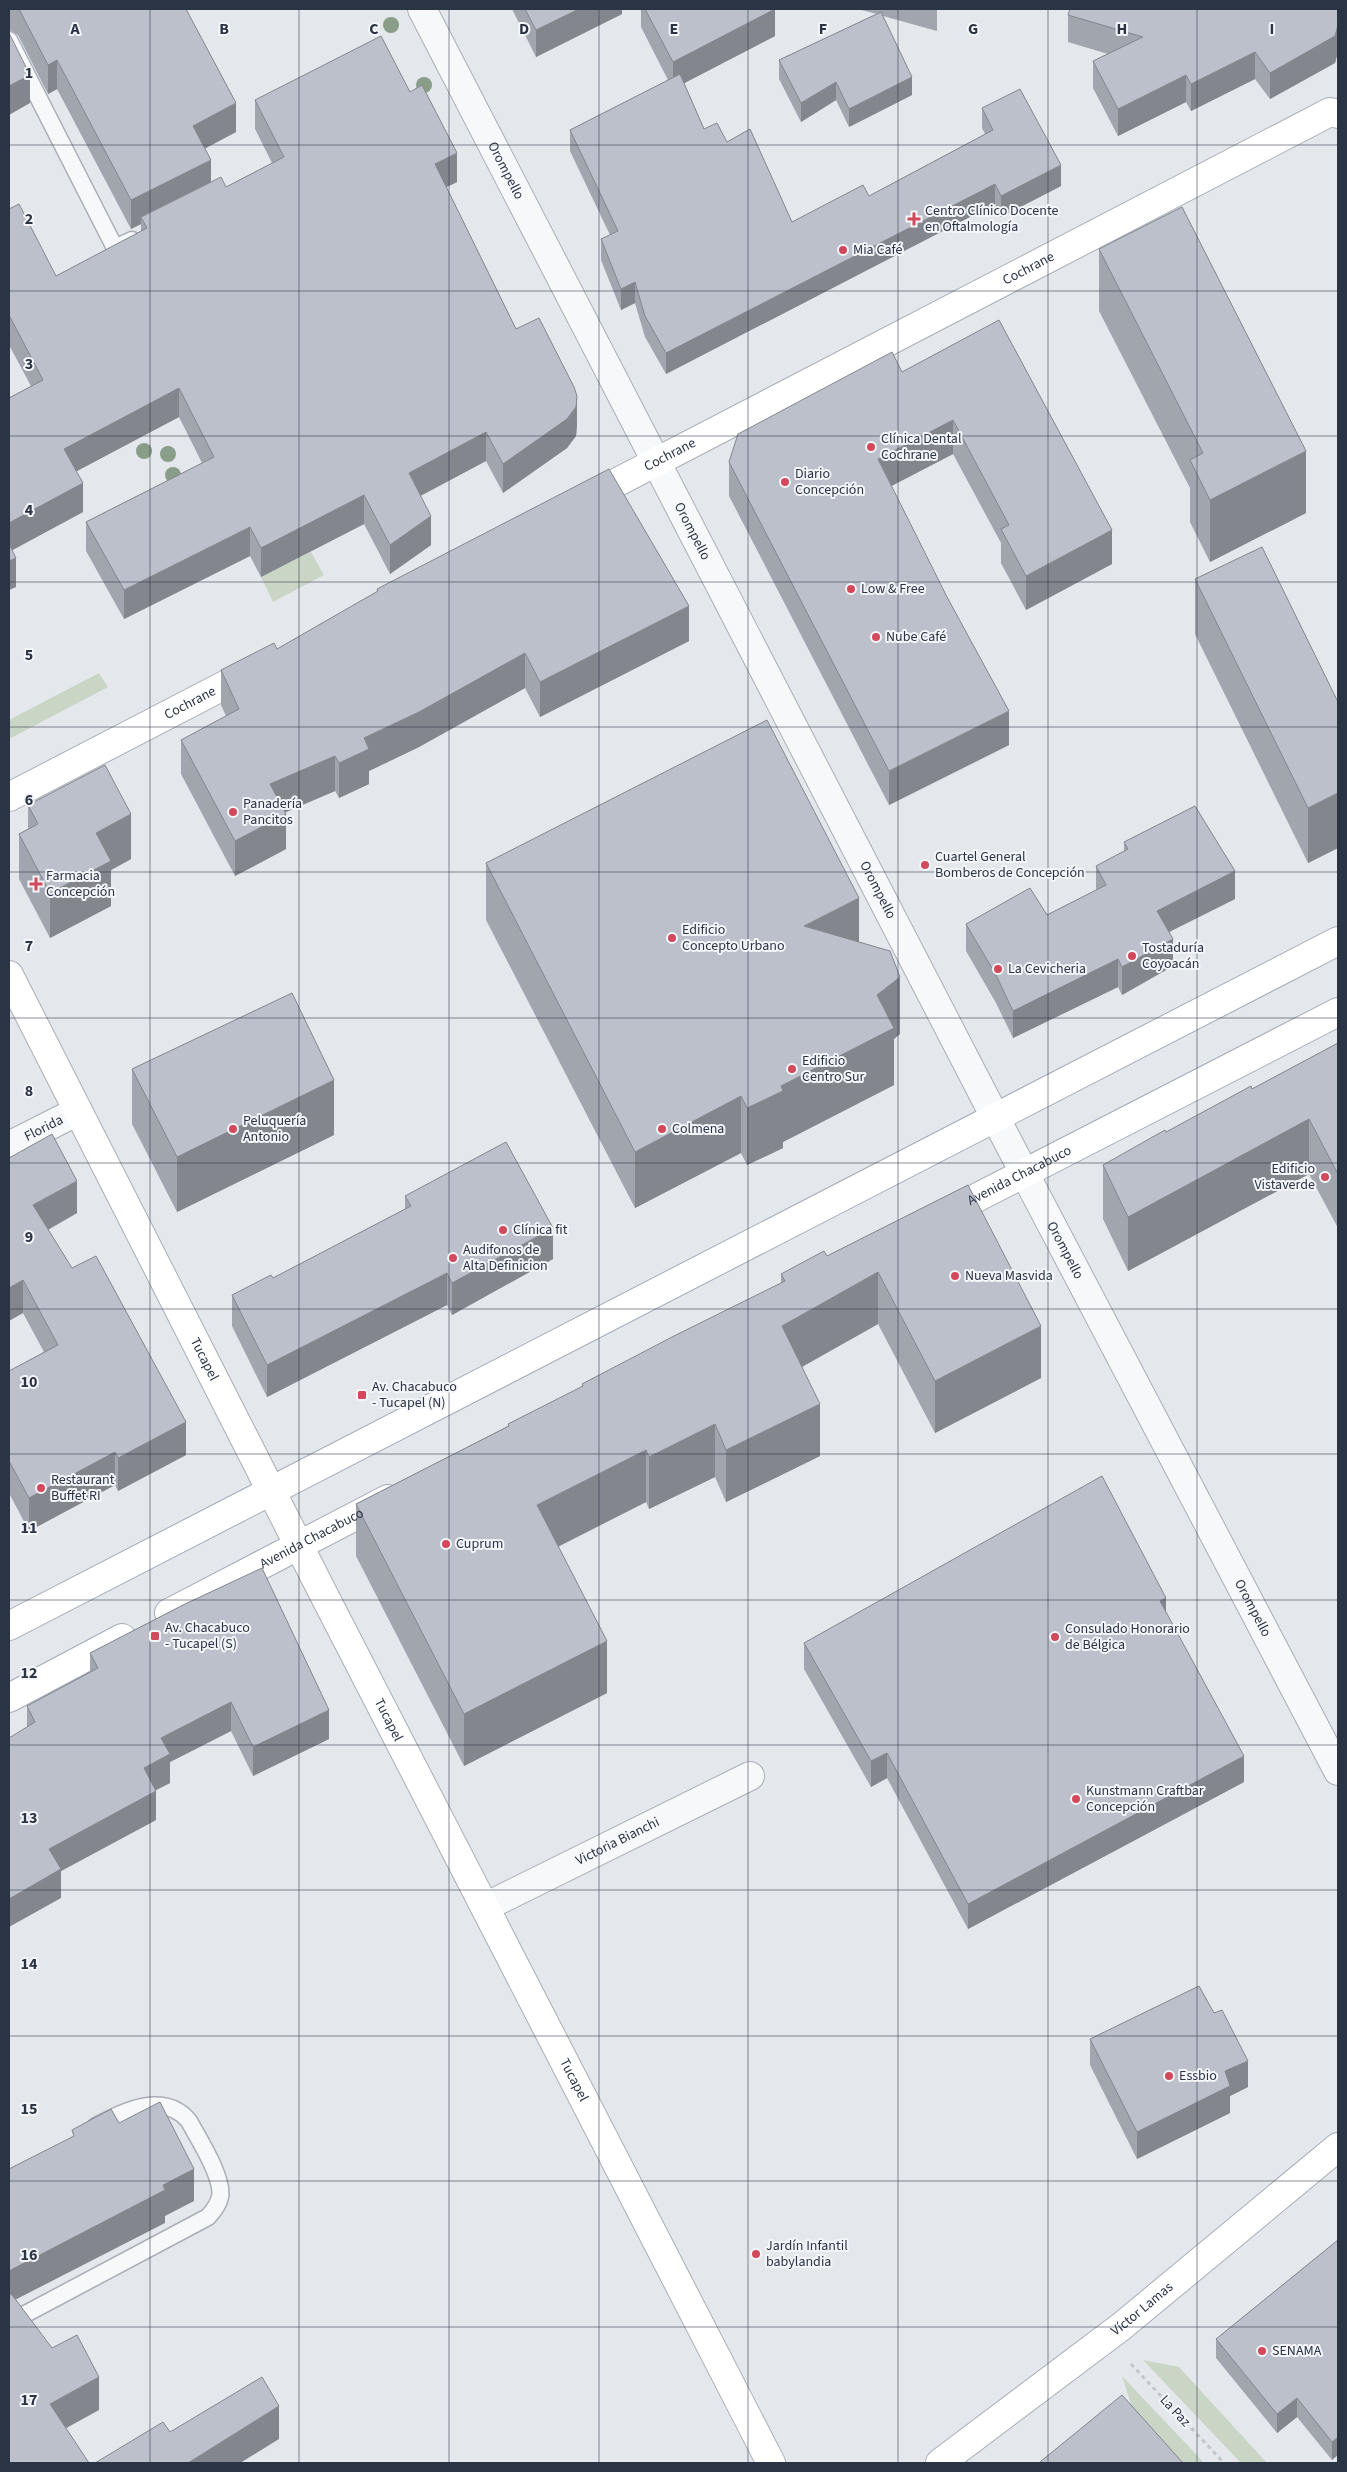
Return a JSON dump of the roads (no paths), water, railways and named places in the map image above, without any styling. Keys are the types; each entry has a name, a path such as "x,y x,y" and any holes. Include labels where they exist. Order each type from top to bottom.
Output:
{"main road":[{"name":"Cochrane","path":"561,511 1335,111"},
{"name":"Cochrane","path":"9,797 276,659"},
{"path":"9,1626 1338,941"},
{"name":"Tucapel","path":"9,975 299,1546 771,2463"},
{"name":"Avenida Chacabuco","path":"920,1226 1338,1012"},
{"name":"Avenida Chacabuco","path":"9,1698 409,1489"},
{"name":"Víctor Lamas","path":"940,2463 1122,2326 1338,2147"}],"street":[{"name":"Orompello","path":"422,9 996,1117 1338,1771"},
{"name":"Florida","path":"9,1146 78,1111"},
{"name":"Victoria Bianchi","path":"485,1907 750,1776"}],"lane":[{"path":"9,40 115,248 150,231"},
{"path":"16,2319 208,2217 216,2208 220,2196 218,2179 189,2121 174,2107 162,2105 129,2110 84,2131"}],"place":[{"name":"Centro Clínico Docente en Oftalmología","path":"914,219"},
{"name":"Mia Café","path":"843,250"},
{"name":"Clínica Dental Cochrane","path":"871,447"},
{"name":"Diario Concepción","path":"785,482"},
{"name":"Low & Free","path":"851,589"},
{"name":"Nube Café","path":"876,637"},
{"name":"Panadería Pancitos","path":"233,812"},
{"name":"Cuartel General Bomberos de Concepción","path":"925,865"},
{"name":"Farmacia Concepción","path":"36,884"},
{"name":"Edificio Concepto Urbano","path":"672,938"},
{"name":"Tostaduría Coyoacán","path":"1132,956"},
{"name":"La Cevicheria","path":"998,969"},
{"name":"Edificio Centro Sur","path":"792,1069"},
{"name":"Peluquería Antonio","path":"233,1129"},
{"name":"Colmena","path":"662,1129"},
{"name":"Edificio Vistaverde","path":"1325,1177"},
{"name":"Clínica fit","path":"503,1230"},
{"name":"Audifonos de Alta Definicion","path":"453,1258"},
{"name":"Nueva Masvida","path":"955,1276"},
{"name":"Av. Chacabuco - Tucapel (N)","path":"362,1395"},
{"name":"Restaurant Buffet RI","path":"41,1488"},
{"name":"Cuprum","path":"446,1544"},
{"name":"Av. Chacabuco - Tucapel (S)","path":"155,1636"},
{"name":"Consulado Honorario de Bélgica","path":"1055,1637"},
{"name":"Kunstmann Craftbar Concepción","path":"1076,1799"},
{"name":"Essbio","path":"1169,2076"},
{"name":"Jardín Infantil babylandia","path":"756,2254"},
{"name":"SENAMA","path":"1262,2351"}]}
